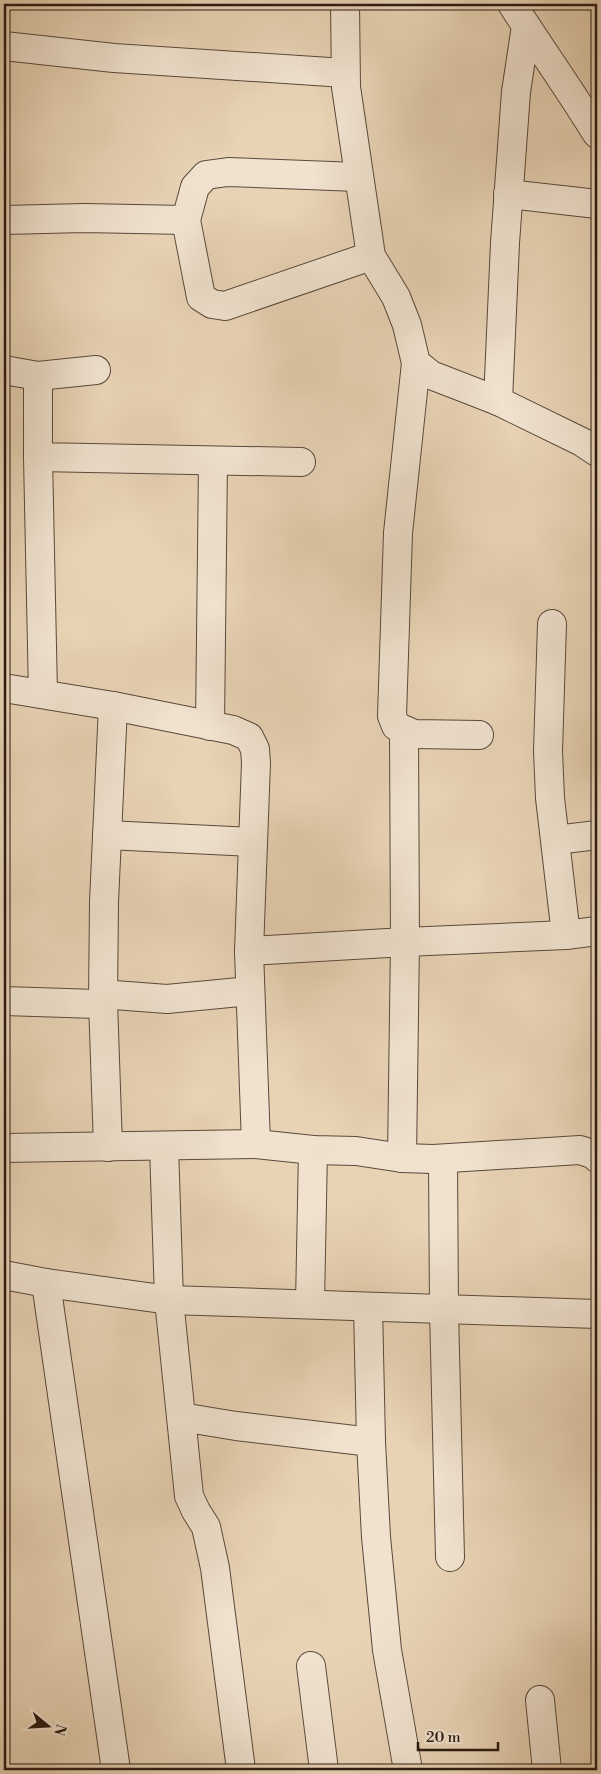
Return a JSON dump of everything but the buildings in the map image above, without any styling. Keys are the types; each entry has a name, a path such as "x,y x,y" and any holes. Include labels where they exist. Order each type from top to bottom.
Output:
{"street":[{"path":"345,4 345,73 358,177 371,256 396,298 408,325 416,363 398,533 392,716 396,726 414,734 479,735"},
{"path":"512,4 597,134"},
{"path":"498,401 508,194 516,92 526,26"},
{"path":"4,46 114,58 345,73"},
{"path":"358,177 228,172 206,175 195,187 186,220 201,297 212,304 225,306 371,256"},
{"path":"508,194 597,204"},
{"path":"4,220 84,218 186,220"},
{"path":"416,363 431,375 498,401 597,449"},
{"path":"4,370 38,376 96,370"},
{"path":"38,376 43,694"},
{"path":"38,457 301,462"},
{"path":"210,726 213,461"},
{"path":"552,624 548,750 550,798 566,935"},
{"path":"4,688 113,706 233,730 249,737 255,748 256,764 249,951 256,1144"},
{"path":"108,1147 103,1001 104,902 113,706"},
{"path":"402,1158 405,942 404,731"},
{"path":"107,835 253,842"},
{"path":"556,840 597,835"},
{"path":"249,951 566,935 597,931"},
{"path":"4,1001 97,1004 114,994 167,999 250,991"},
{"path":"4,1148 256,1144 313,1150 356,1151 402,1158 443,1158 580,1150 597,1158"},
{"path":"164,1146 169,1300 189,1496 206,1526 215,1568 241,1770"},
{"path":"310,1304 313,1150"},
{"path":"443,1158 444,1310 450,1557"},
{"path":"4,1275 46,1284 169,1300 597,1314"},
{"path":"46,1284 116,1770"},
{"path":"368,1307 371,1442 376,1537 387,1650 408,1770"},
{"path":"181,1417 236,1426 371,1442"},
{"path":"311,1666 324,1770"},
{"path":"540,1700 547,1770"}]}
